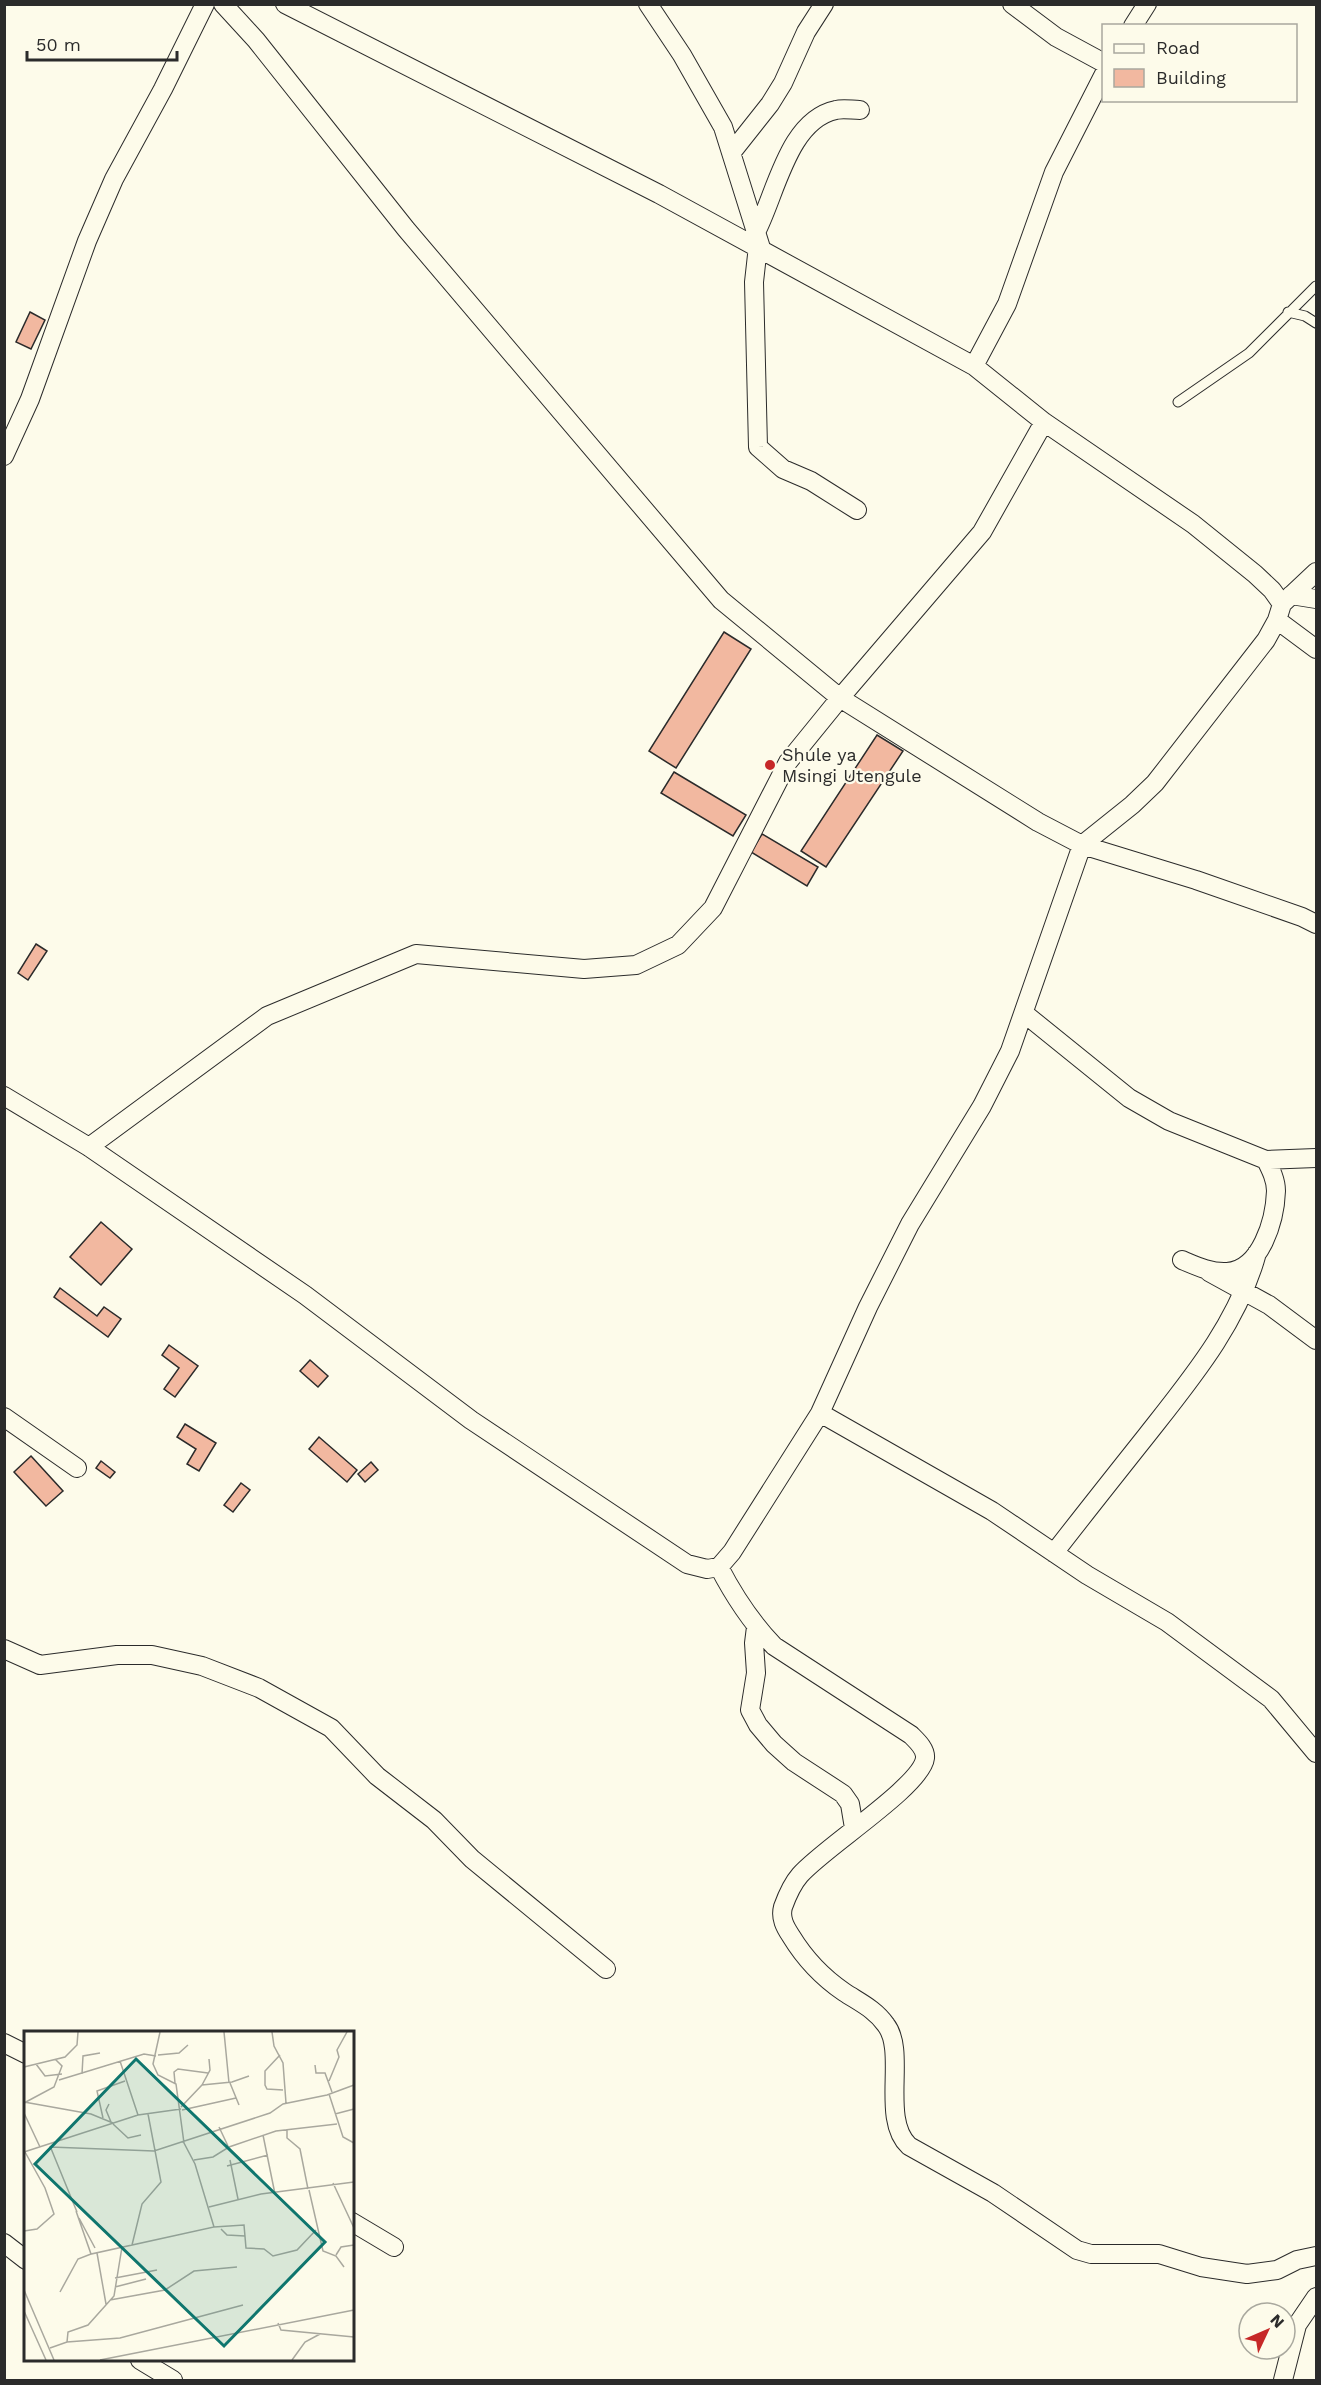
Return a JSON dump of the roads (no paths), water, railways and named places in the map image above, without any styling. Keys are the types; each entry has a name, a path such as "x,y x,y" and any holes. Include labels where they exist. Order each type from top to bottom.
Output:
{"street":[{"path":"4,456 30,399 87,241 114,179 158,99 205,4"},
{"path":"223,4 264,49 406,229 721,600 840,698 1038,822 1083,845 1196,880 1302,916 1317,924"},
{"path":"285,4 758,242 974,366 1044,422 1194,524 1255,574 1272,590 1317,649"},
{"path":"648,4 705,93 723,127 758,242"},
{"path":"732,152 770,104 783,83 806,32 824,4"},
{"path":"1012,4 1056,37 1102,62"},
{"path":"1134,24 1147,4"},
{"path":"974,366 1007,304 1054,172 1102,78"},
{"path":"857,510 811,481 783,468 758,447 754,282 758,242 789,152 805,128 820,116 837,110 860,110"},
{"path":"89,1147 267,1016 416,954 584,969 636,965 678,945 713,908 788,762 982,532 1044,422"},
{"path":"6,1099 89,1147 305,1295 471,1420 657,1545 687,1564 707,1569 719,1567 732,1552 820,1413 868,1307 905,1235 982,1106 1010,1051 1083,845 1155,783 1266,640 1284,606 1317,572"},
{"path":"1284,606 1317,599"},
{"path":"1025,1014 1129,1098 1169,1121 1266,1160 1317,1158"},
{"path":"1054,1553 1203,1363 1244,1292 1257,1253 1272,1220 1276,1190 1274,1176 1266,1160"},
{"path":"1206,1270 1226,1272 1240,1269 1250,1263 1257,1253"},
{"path":"1182,1260 1206,1270 1269,1305 1317,1340"},
{"path":"820,1413 992,1511 1054,1553 1167,1622 1271,1699 1317,1753"},
{"path":"4,1417 77,1468"},
{"path":"719,1567 729,1587 756,1627 774,1646 911,1736 924,1750 925,1758 919,1773 822,1853 800,1876 783,1909 782,1920 800,1950 820,1975 863,2002 879,2016 892,2033 896,2120 901,2138 909,2146 993,2193 1077,2250 1091,2254 1159,2254 1201,2266 1247,2274 1278,2270 1297,2260 1317,2256"},
{"path":"756,1627 754,1643 756,1673 750,1710 758,1725 774,1744 794,1762 843,1794 850,1804 855,1827"},
{"path":"4,1649 40,1665 117,1655 152,1655 202,1666 259,1688 331,1728 377,1776 434,1820 472,1859 606,1969"},
{"path":"4,2043 24,2053"},
{"path":"354,2223 394,2247"},
{"path":"4,2243 24,2258"},
{"path":"1283,2380 1297,2325 1317,2297"},
{"path":"142,2361 173,2380"}],"lane":[{"path":"1179,402 1249,352 1317,286"},
{"path":"1288,312 1305,316 1317,323"}],"place":[{"name":"Shule ya Msingi Utengule","path":"770,765"}]}
